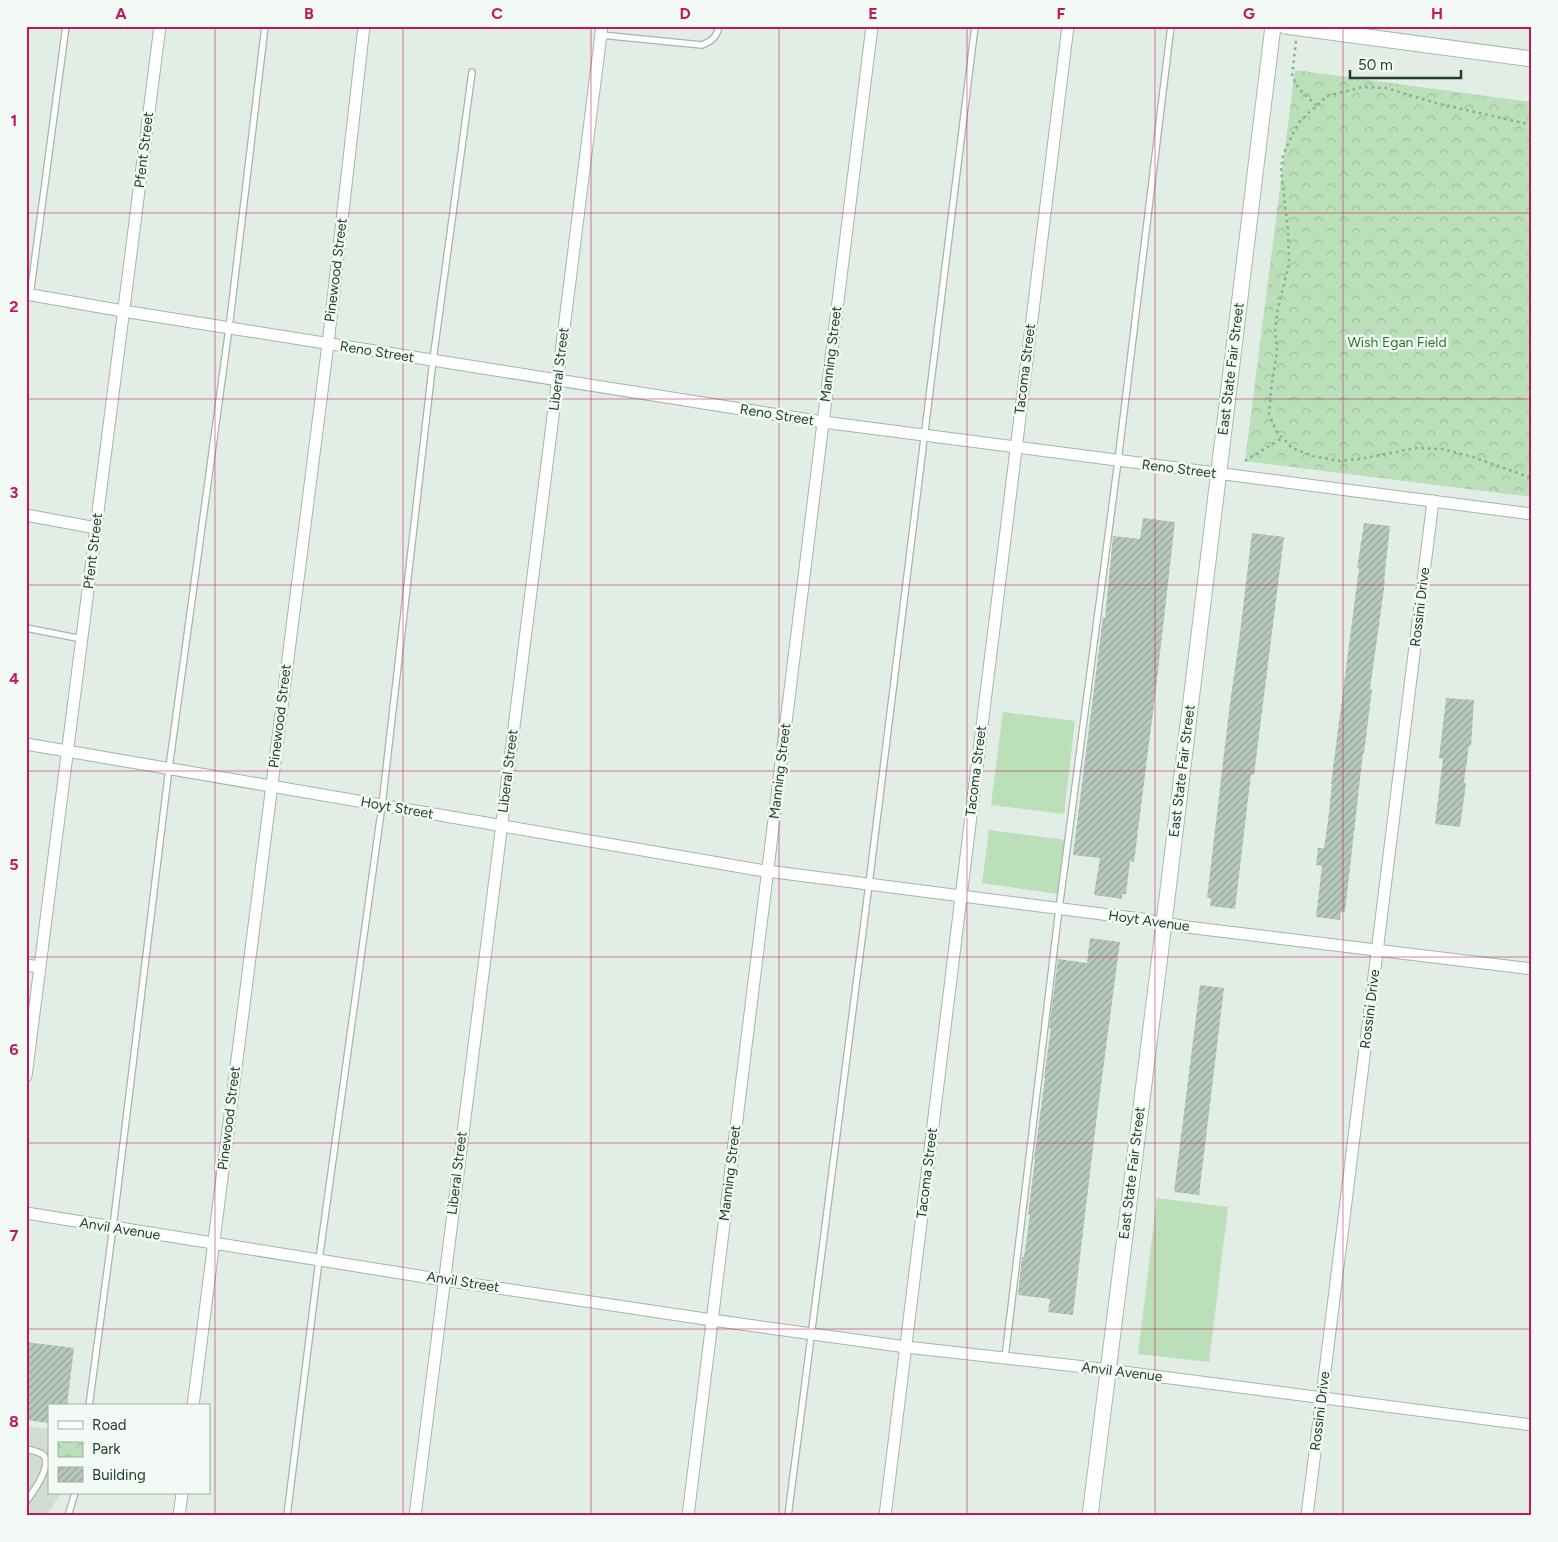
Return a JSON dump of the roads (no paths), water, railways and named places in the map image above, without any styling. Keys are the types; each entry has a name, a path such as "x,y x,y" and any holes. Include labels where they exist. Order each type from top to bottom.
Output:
{"street":[{"name":"Pfent Street","path":"26,1076 160,26"},
{"name":"Pinewood Street","path":"193,1404 328,344 364,26"},
{"name":"Manning Street","path":"688,1516 872,26"},
{"name":"Tacoma Street","path":"885,1516 1068,26"},
{"name":"East State Fair Street","path":"1090,1516 1273,26"},
{"path":"1291,27 1532,59"},
{"name":"Liberal Street","path":"415,1516 601,31"},
{"name":"Reno Street","path":"28,294 328,344 823,422 1532,514"},
{"name":"Rossini Drive","path":"1307,1516 1433,502"},
{"path":"26,515 96,528"},
{"name":"Hoyt Street","path":"26,744 768,871"},
{"name":"Hoyt Avenue","path":"768,871 1164,924 1532,969"},
{"path":"26,965 40,967"},
{"name":"Anvil Avenue","path":"26,1213 214,1244"},
{"name":"Anvil Street","path":"214,1244 712,1320"},
{"name":"Anvil Avenue","path":"712,1320 906,1347 1107,1370 1532,1425"},
{"path":"179,1516 182,1494"}],"lane":[{"path":"28,294 66,26"},
{"path":"89,1404 113,1228 169,768 229,328 265,26"},
{"path":"601,31 702,45 715,38 719,26"},
{"path":"788,1516 869,884 975,26"},
{"path":"1005,1358 1059,909 1118,461 1171,26"},
{"path":"286,1516 319,1260 382,805 433,360 472,72"},
{"path":"26,628 82,639"},
{"path":"26,1449 42,1454 46,1463 45,1472 26,1502"},
{"path":"68,1516 75,1494"}],"park label":[{"name":"Wish Egan Field","path":"1397,342"}]}
